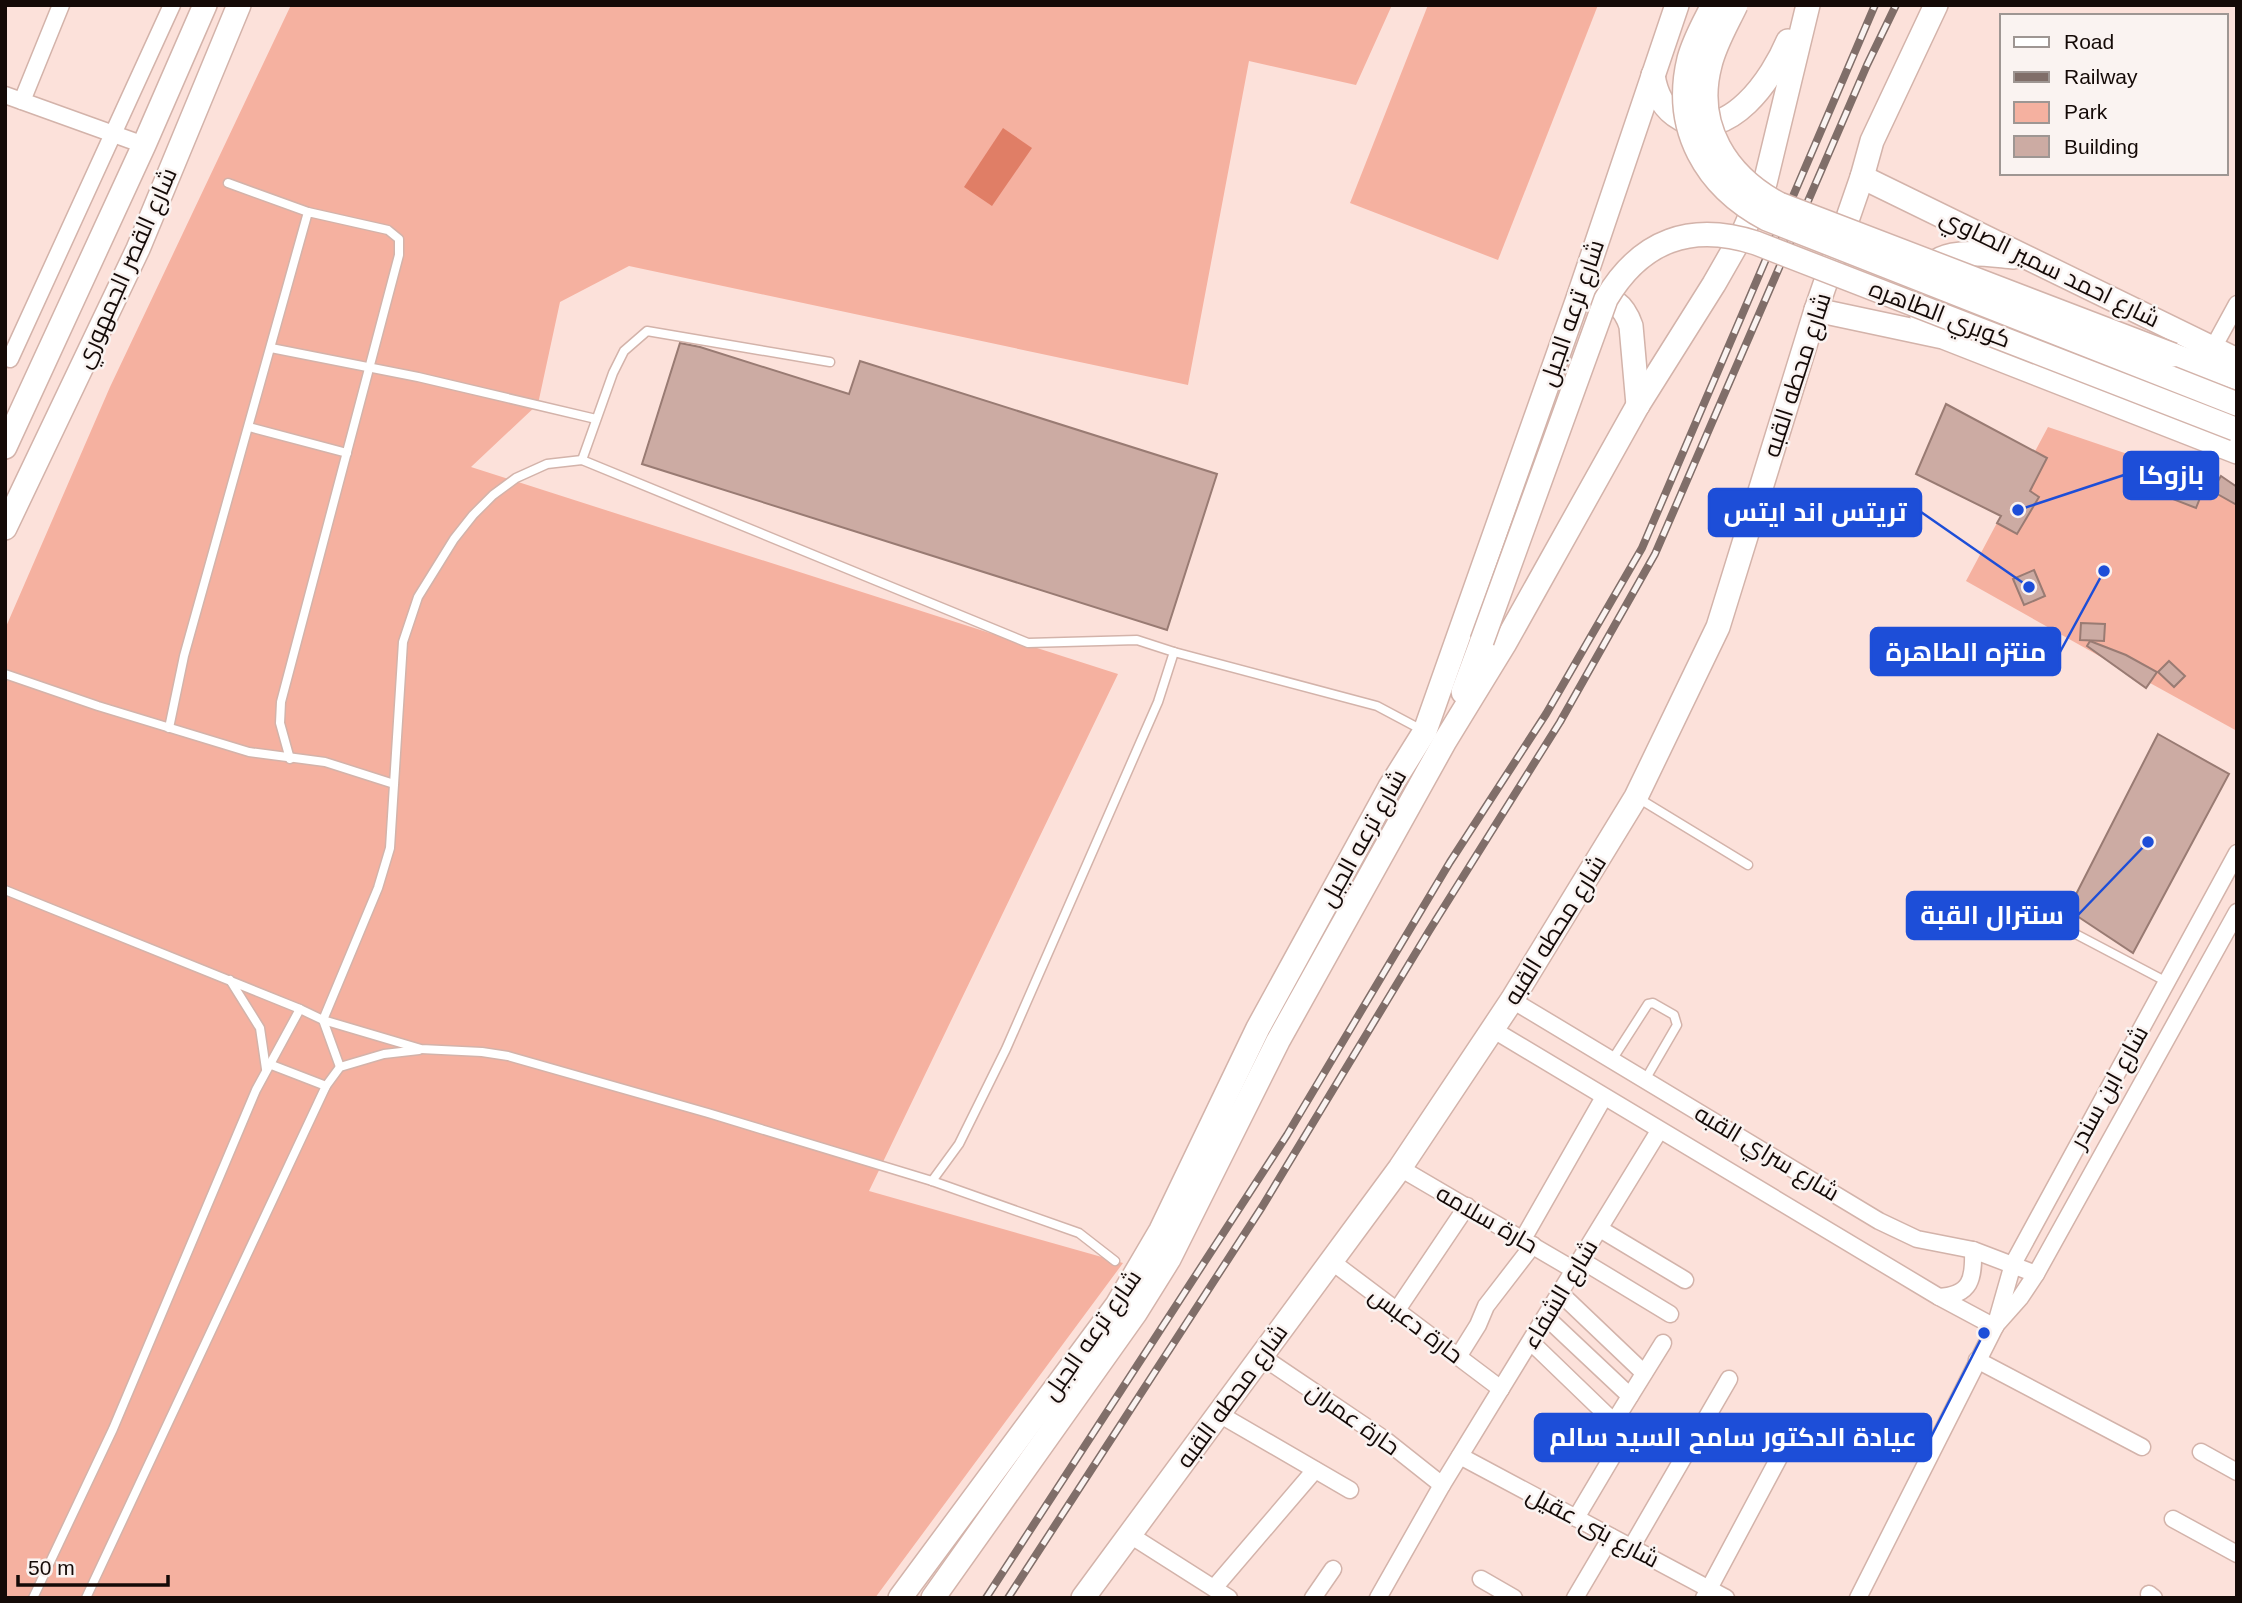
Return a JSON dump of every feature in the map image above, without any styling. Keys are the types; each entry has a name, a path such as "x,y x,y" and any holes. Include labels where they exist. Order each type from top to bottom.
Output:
{"main road":[{"name":"شارع القصر الجمهوري","path":"8,434 144,145 205,5"},
{"name":"شارع القصر الجمهوري","path":"5,528 138,250 239,5"},
{"name":"شارع ترعه الجبل","path":"1435,736 1677,5"},
{"name":"كوبري الطاهره","path":"1713,5 1689,57 1685,78 1687,121 1694,142 1715,180 1748,209 2237,404"},
{"name":"كوبري الطاهره","path":"1736,5 1710,65 1706,89 1707,113 1725,158 1739,177 1758,193 1779,204 2237,378"},
{"name":"شارع ترعه الجبل","path":"900,1598 1118,1305 1161,1230 1258,1028 1390,787 1435,736 1505,643 1638,405 1742,234 1765,183 1806,5"},
{"path":"1653,75 1662,103 1672,114 1685,121 1715,124 1748,102 1779,62 1806,5"},
{"name":"شارع محطه القبه","path":"1083,1598 1400,1168 1512,999 1636,797 1718,627 1816,310 1872,141 1936,5"},
{"name":"شارع احمد سمير الصاوي","path":"1862,177 2237,360"},
{"name":"كوبري الطاهره","path":"1482,641 1606,299 1617,280 1632,263 1670,240 1713,233 1756,243 2236,429"},
{"path":"1942,337 1931,330 1918,307 1920,280 1927,269 1950,254 2028,257"},
{"path":"1577,301 1586,295 1610,298 1627,314 1632,326 1638,405"},
{"path":"1816,310 1942,337 2237,452"},
{"name":"شارع ترعه الجبل","path":"933,1598 1136,1312 1169,1259 1482,641"}],"street":[{"path":"22,101 61,5"},
{"path":"10,359 172,5"},
{"path":"5,95 144,145"},
{"path":"2213,348 2237,304"},
{"name":"شارع ابن سندر","path":"1858,1598 1994,1327 2013,1264 2237,853"},
{"name":"شارع ابن سندر","path":"1994,1327 2020,1298 2036,1274 2237,912"},
{"name":"شارع سراي القبه","path":"1512,999 1879,1221 1917,1239 1973,1250 2036,1274"},
{"name":"شارع سراي القبه","path":"1492,1029 1939,1297 1994,1327"},
{"path":"1458,1357 1478,1325 1486,1306 1528,1242 1604,1097"},
{"name":"شارع الشفاء","path":"1378,1598 1442,1485 1660,1131"},
{"name":"حارة سلامه","path":"1400,1168 1528,1242 1670,1314"},
{"path":"1397,1310 1467,1206"},
{"path":"1600,1228 1685,1280"},
{"path":"1939,1297 1954,1296 1962,1292 1970,1281 1973,1250"},
{"name":"حارة دعبس","path":"1331,1261 1501,1390"},
{"path":"1560,1293 1644,1373"},
{"path":"1546,1317 1630,1396"},
{"path":"1531,1342 1620,1427 1648,1449"},
{"path":"1576,1518 1620,1427 1630,1396 1663,1343"},
{"name":"حارة عمران","path":"1261,1356 1343,1411 1442,1485"},
{"path":"1977,1360 2142,1447"},
{"path":"1632,1548 1729,1380"},
{"path":"1219,1414 1350,1490"},
{"path":"1707,1594 1797,1424"},
{"path":"2201,1452 2237,1472"},
{"name":"شارع بنى عقيل","path":"1460,1456 1632,1548 1707,1594 1726,1598"},
{"path":"1214,1588 1315,1470"},
{"path":"2173,1519 2237,1555"},
{"path":"1130,1535 1229,1598"},
{"path":"1575,1598 1611,1537"},
{"path":"1313,1598 1333,1569"},
{"path":"1481,1579 1514,1598"}],"lane":[{"path":"228,183 308,212 388,230 399,239 399,255 281,702 280,723 290,759"},
{"path":"169,728 184,656 308,212"},
{"path":"582,460 613,373 624,351 648,331 830,362"},
{"path":"271,348 370,367 596,419"},
{"path":"249,427 347,453"},
{"path":"340,1067 323,1020 386,869 390,848 403,642 418,597 454,539 473,515 493,495 516,478 547,464 582,460 1028,643 1137,640 1377,706 1435,736"},
{"path":"932,1181 959,1144 1006,1049 1158,702 1174,652"},
{"path":"5,674 98,706 249,752 325,762 394,784"},
{"path":"1636,797 1748,864"},
{"path":"5,890 230,979 323,1020 421,1049"},
{"path":"2049,920 2166,982"},
{"path":"230,979 260,1028 268,1068"},
{"path":"1612,1060 1648,1004 1653,1003 1666,1010 1677,1018 1677,1025 1645,1080"},
{"path":"33,1598 113,1429 268,1068 300,1009"},
{"path":"86,1598 326,1086 340,1067 384,1054 421,1049 508,1056 932,1181 1079,1233 1115,1261"},
{"path":"268,1068 326,1086"}],"green space":[{"path":"291,5 1392,5 1356,85 1249,61 1188,385 629,266 560,302 538,404 471,467 1118,674 869,1191 1123,1263 875,1598 5,1598 5,629 110,387"},
{"path":"1428,5 1598,5 1498,260 1350,203"},
{"path":"2048,427 2216,484 2221,476 2237,487 2237,731 2150,683 2146,688 2110,662 1966,581"}],"shaded area":[{"path":"1003,128 1032,148 992,206 964,187"}],"building":[{"path":"680,343 849,394 860,361 1217,474 1167,630 642,464"},
{"path":"1946,404 2047,458 2030,491 2039,497 2017,534 1997,523 2001,516 1916,474"},
{"path":"2221,476 2237,487 2237,505 2212,491"},
{"path":"2171,481 2202,493 2196,508 2165,496"},
{"path":"2034,570 2045,596 2024,605 2013,579"},
{"path":"2081,623 2105,624 2104,641 2080,640"},
{"path":"2090,641 2126,655 2157,672 2146,688 2087,646"},
{"path":"2169,661 2185,676 2174,687 2158,672"},
{"path":"2158,734 2229,774 2133,953 2068,910"}],"railway":[{"path":"986,1598 1287,1135 1450,862 1546,714 1642,548 1875,5"},
{"path":"1008,1598 1262,1207 1429,931 1560,722 1655,554 1867,65 1896,5"}],"place":[{"name":"بازوكا","path":"2018,510"},
{"name":"منتزه الطاهرة","path":"2104,571"},
{"name":"تريتس اند ايتس","path":"2029,587"},
{"name":"سنترال القبة","path":"2148,842"},
{"name":"عيادة الدكتور سامح السيد سالم","path":"1984,1333"}]}
